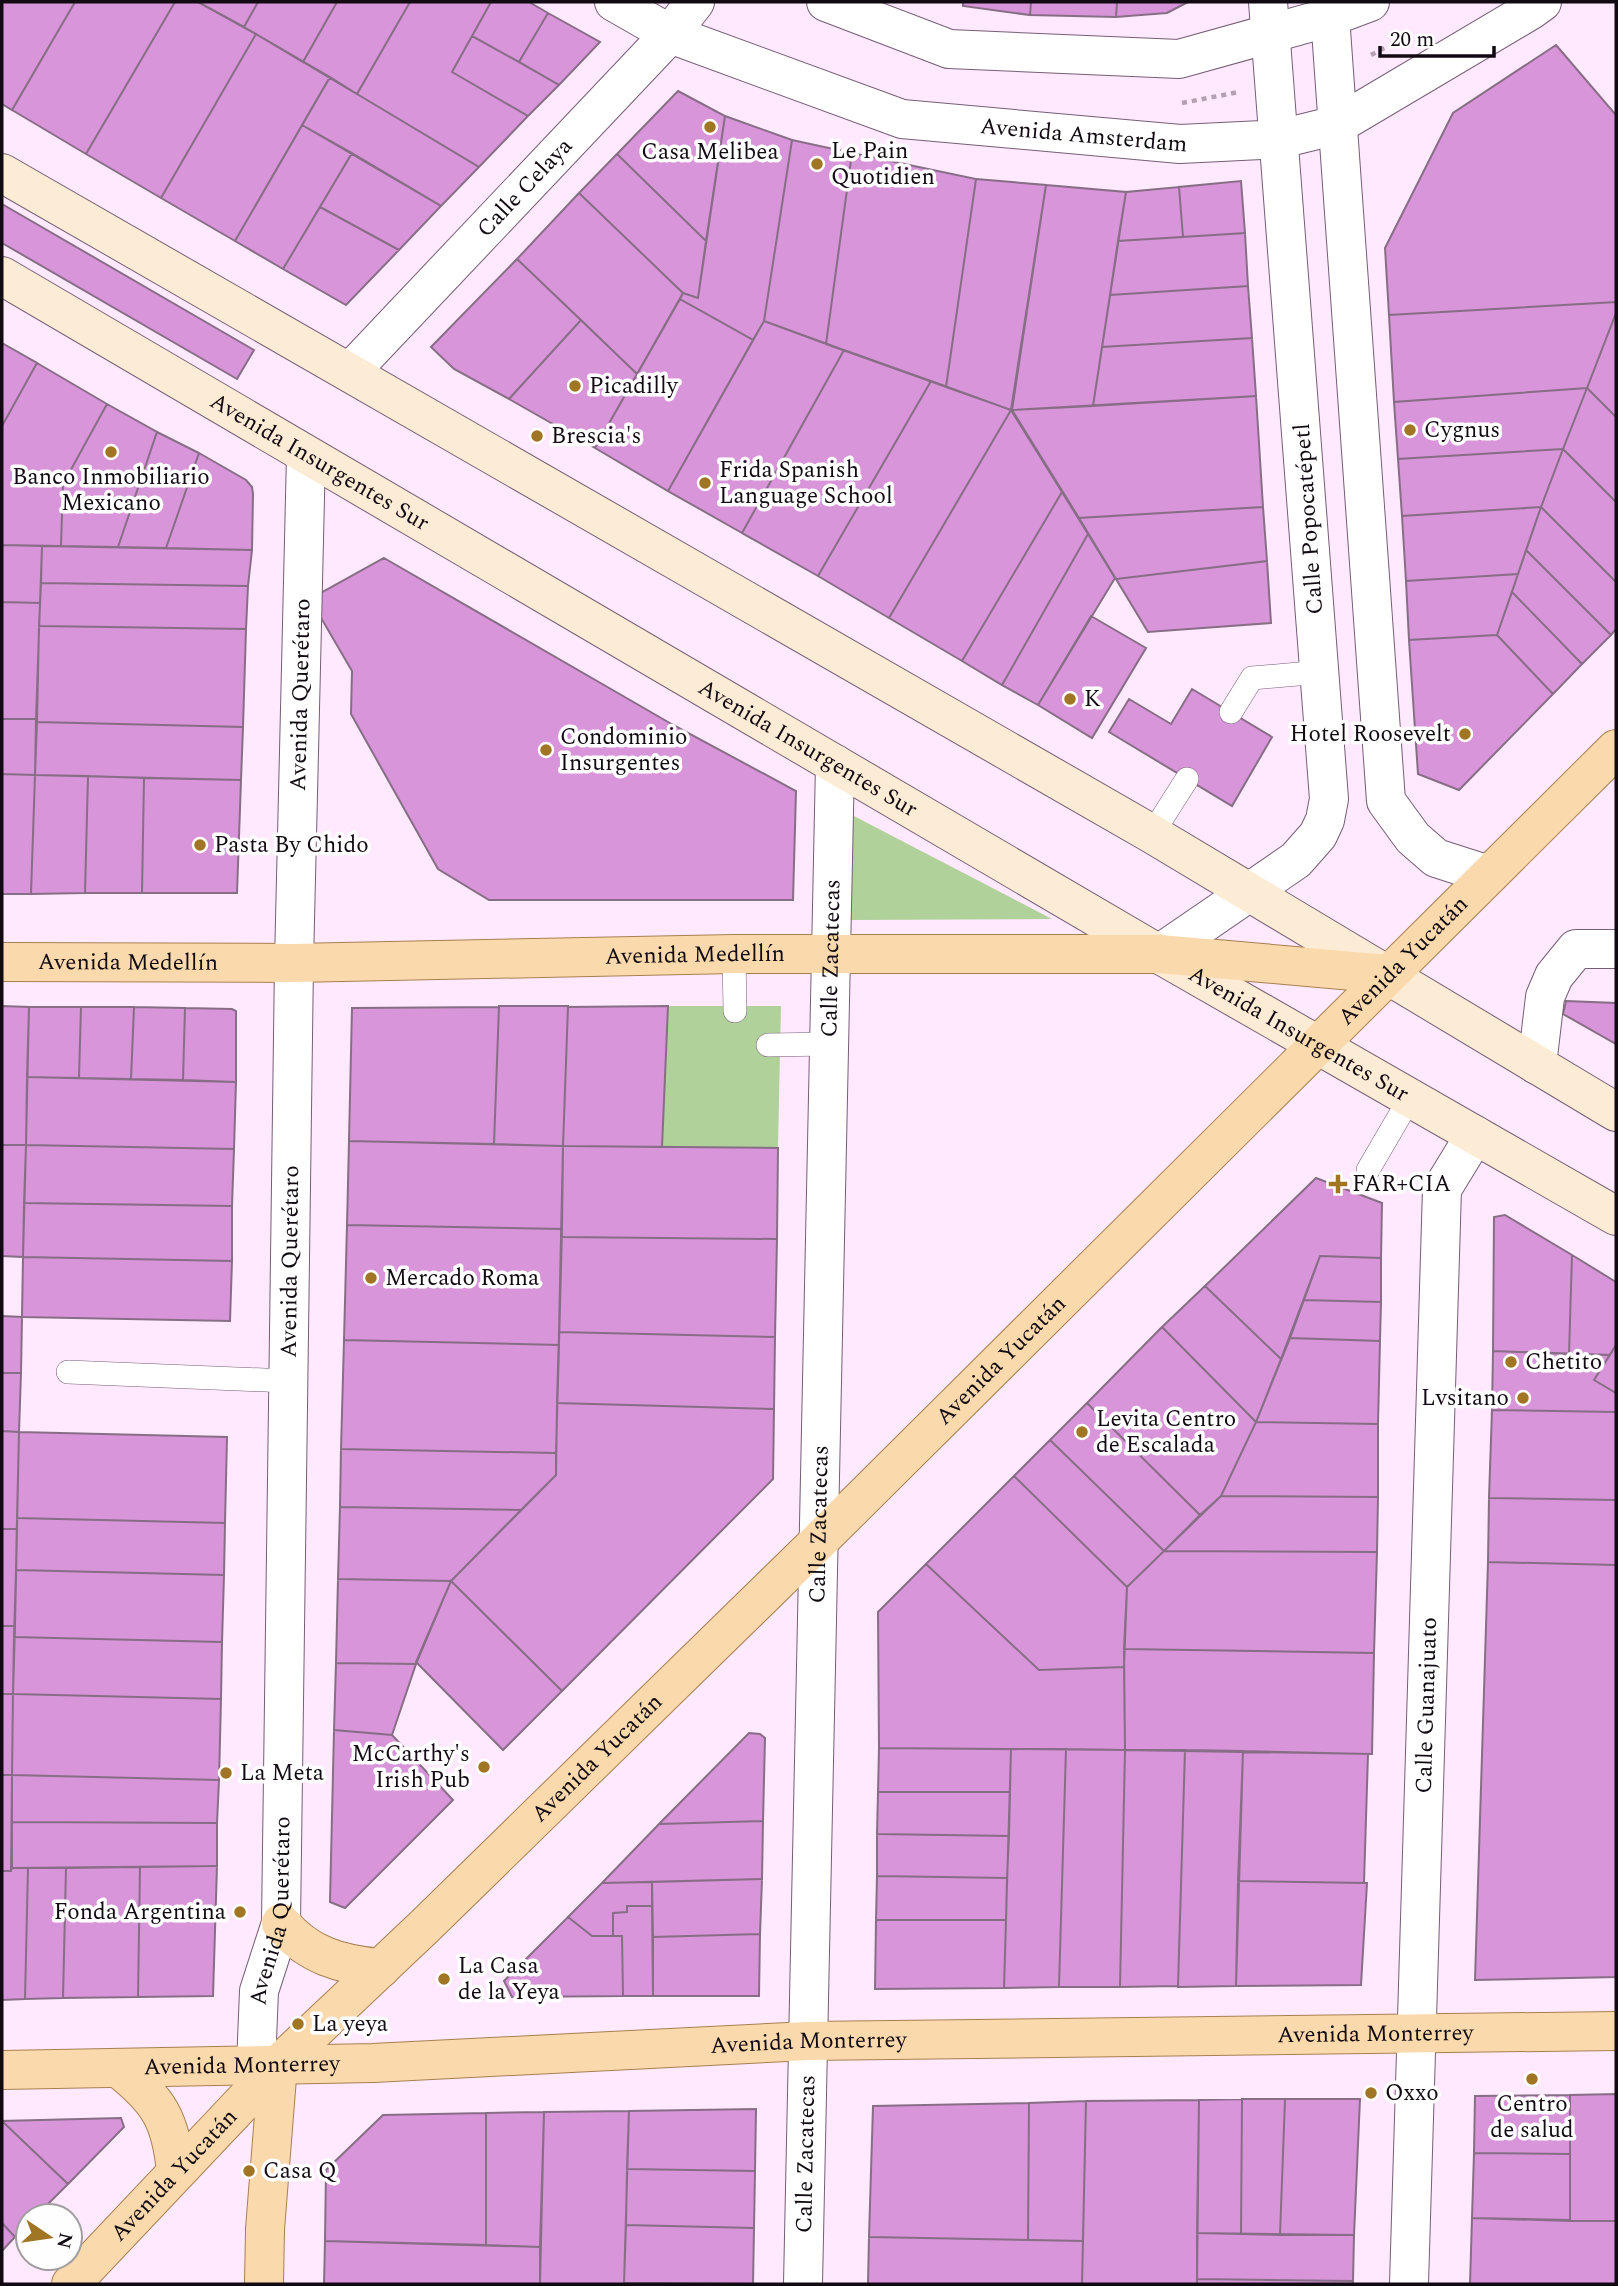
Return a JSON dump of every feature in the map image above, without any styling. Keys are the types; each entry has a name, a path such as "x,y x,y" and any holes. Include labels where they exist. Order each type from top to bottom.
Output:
{"main road":[{"path":"2,173 1152,834 1616,1112"},
{"name":"Avenida Insurgentes Sur","path":"2,276 1159,954 1616,1216"},
{"name":"Avenida Yucatán","path":"71,2284 176,2172 267,2065 381,1968 819,1541 1616,748"},
{"name":"Avenida Medellín","path":"2,961 294,962 734,954 1159,954 1387,974"},
{"path":"281,1923 292,1937 324,1957 342,1964 381,1968"},
{"name":"Avenida Monterrey","path":"2,2070 387,2062 808,2041 1616,2031"},
{"name":"Avenida Querétaro","path":"264,2284 267,2065"},
{"path":"118,2068 154,2101 167,2122 174,2144 176,2172"}],"street":[{"name":"Avenida Amsterdam","path":"614,2 670,34 902,119 1180,144 1280,139 1338,125 1542,2"},
{"name":"Calle Celaya","path":"350,372 670,34 695,2"},
{"path":"826,2 949,48 1179,59 1270,18 1370,2"},
{"path":"1329,9 1386,801 1413,838 1436,858 1489,876"},
{"name":"Calle Popocatépetl","path":"1159,954 1296,860 1313,841 1325,820 1329,799 1270,18"},
{"name":"Avenida Querétaro","path":"267,2065 259,1991 281,1923 294,962 306,454"},
{"name":"Calle Zacatecas","path":"803,2284 835,764"},
{"path":"1537,1065 1545,998 1555,976 1576,949 1616,950"},
{"name":"Calle Guanajuato","path":"1409,2284 1442,1189 1475,1135"}],"lane":[{"path":"1231,712 1252,678 1321,672"},
{"path":"1152,834 1187,779"},
{"path":"734,954 735,1011"},
{"path":"768,1045 829,1044"},
{"path":"1368,1170 1410,1098"},
{"path":"68,1372 288,1381"}],"green space":[{"path":"852,815 1052,919 849,920"},
{"path":"668,1006 781,1006 778,1148 662,1147"}],"building":[{"path":"2,2 75,2 12,110 2,104"},
{"path":"75,2 175,2 86,154 12,110"},
{"path":"175,2 198,2 256,34 161,198 86,154"},
{"path":"198,2 258,2 244,27"},
{"path":"258,2 337,2 303,62 244,27"},
{"path":"337,2 410,2 357,94 303,62"},
{"path":"410,2 491,2 452,72 528,116 479,167 357,94"},
{"path":"491,2 529,2 548,13 519,62 472,36"},
{"path":"963,2 1031,2 1030,15 963,6"},
{"path":"1031,2 1117,2 1116,17 1030,15"},
{"path":"1117,2 1188,2 1167,13 1116,17"},
{"path":"548,13 600,42 559,85 519,62"},
{"path":"256,34 330,77 235,241 161,198"},
{"path":"472,36 559,85 528,116 452,72"},
{"path":"1556,45 1616,115 1616,302 1389,315 1385,248 1453,113"},
{"path":"330,77 479,167 441,206 302,125"},
{"path":"678,91 725,116 706,241 617,154"},
{"path":"725,116 792,140 764,321 753,340 680,299 683,293 698,298"},
{"path":"302,125 352,153 283,269 235,241"},
{"path":"792,140 852,153 826,344 764,321"},
{"path":"352,153 441,206 399,250 320,207"},
{"path":"852,153 976,179 946,387 826,344"},
{"path":"617,154 706,241 698,298 683,293 579,193"},
{"path":"976,179 1046,185 1011,410 946,387"},
{"path":"1241,181 1245,233 1183,237 1179,187"},
{"path":"1046,185 1126,192 1093,406 1012,410"},
{"path":"1179,187 1183,237 1118,241 1126,192"},
{"path":"579,193 683,293 637,374 517,259"},
{"path":"2,204 254,350 237,379 2,243"},
{"path":"320,207 399,250 346,305 283,269"},
{"path":"1245,233 1248,286 1110,295 1118,241"},
{"path":"517,259 581,320 509,399 454,369 431,347"},
{"path":"1248,286 1252,338 1102,347 1110,295"},
{"path":"680,299 753,340 668,491 595,448"},
{"path":"1616,302 1616,313 1587,388 1394,402 1389,315"},
{"path":"1616,313 1616,417 1587,388"},
{"name":"Picadilly","path":"581,320 637,374 595,448 509,399"},
{"path":"764,321 844,350 742,533 668,491"},
{"path":"1252,338 1256,396 1093,406 1102,347"},
{"path":"2,343 37,363 2,426"},
{"path":"844,350 931,381 818,576 742,533"},
{"path":"37,363 107,404 63,484 61,546 2,545 2,426"},
{"path":"931,381 1011,410 889,618 818,576"},
{"path":"1587,388 1616,417 1616,502 1563,449"},
{"path":"1587,388 1563,449 1398,459 1394,402"},
{"path":"1256,396 1263,507 1079,518 1012,410"},
{"path":"107,404 157,432 118,547 61,546 63,484"},
{"path":"1011,410 1062,492 962,661 889,618"},
{"path":"157,432 199,453 166,548 118,547"},
{"path":"1563,449 1541,507 1402,516 1398,459"},
{"path":"1563,449 1616,502 1616,582 1541,507"},
{"path":"199,453 246,480 252,487 252,550 166,548"},
{"path":"1062,492 1088,534 1002,685 962,661"},
{"path":"1263,507 1267,561 1116,579 1079,518"},
{"path":"1541,507 1518,574 1406,581 1402,516"},
{"path":"1541,507 1616,582 1616,629 1611,635 1526,550"},
{"path":"1088,534 1115,578 1038,705 1002,685"},
{"path":"2,545 42,546 40,603 2,602"},
{"path":"42,546 252,550 248,586 41,583"},
{"path":"1526,550 1611,635 1582,664 1512,592"},
{"name":"Condominio Insurgentes","path":"384,558 675,726 796,791 793,900 489,900 438,869 351,714 352,671 310,599"},
{"path":"1267,561 1271,623 1148,632 1116,579"},
{"path":"1518,574 1497,635 1409,640 1406,581"},
{"path":"41,583 248,586 246,629 39,626"},
{"path":"1512,592 1582,664 1553,694 1497,635"},
{"path":"2,602 40,603 36,719 2,719"},
{"path":"1091,616 1146,648 1092,738 1038,705"},
{"path":"39,626 246,629 243,727 37,722"},
{"name":"Hotel Roosevelt","path":"1497,635 1553,694 1459,790 1418,774 1409,640"},
{"path":"1192,689 1272,737 1232,806 1109,732 1129,699 1171,724"},
{"path":"2,719 36,719 35,775 2,774"},
{"path":"37,722 243,727 241,780 35,775"},
{"path":"2,774 35,775 31,894 2,894"},
{"path":"35,775 88,776 85,893 31,894"},
{"path":"88,776 144,778 142,893 85,893"},
{"path":"144,778 241,780 237,893 142,893"},
{"path":"1566,1001 1616,1003 1616,1044 1563,1014"},
{"path":"2,1006 29,1007 26,1145 2,1145"},
{"path":"499,1006 568,1006 563,1146 494,1144"},
{"path":"668,1006 662,1147 563,1146 568,1007"},
{"path":"29,1007 81,1007 79,1078 27,1077"},
{"path":"81,1007 134,1007 131,1079 79,1078"},
{"path":"134,1007 185,1008 183,1080 131,1079"},
{"path":"499,1007 494,1144 349,1141 352,1008"},
{"path":"185,1008 236,1011 236,1082 183,1080"},
{"path":"27,1077 236,1082 234,1149 26,1145"},
{"path":"349,1141 563,1146 562,1229 347,1225"},
{"path":"2,1145 26,1145 23,1257 2,1256"},
{"path":"26,1145 234,1149 232,1206 24,1203"},
{"path":"563,1146 778,1148 777,1239 561,1237"},
{"path":"1316,1178 1382,1203 1381,1258 1320,1256 1281,1359 1205,1286"},
{"path":"24,1203 232,1206 232,1261 23,1257"},
{"path":"1505,1215 1572,1255 1569,1354 1493,1351 1494,1217"},
{"path":"347,1225 562,1229 559,1345 344,1340"},
{"path":"561,1237 777,1239 775,1337 559,1332"},
{"path":"1572,1255 1616,1282 1616,1345 1610,1355 1569,1354"},
{"path":"1320,1256 1381,1258 1381,1302 1304,1300"},
{"path":"23,1257 232,1261 230,1321 22,1317"},
{"path":"1205,1286 1281,1359 1256,1422 1162,1327"},
{"path":"1304,1300 1381,1302 1380,1341 1290,1338"},
{"path":"2,1316 22,1317 21,1373 2,1373"},
{"path":"1162,1327 1256,1422 1221,1496 1200,1515 1087,1403"},
{"path":"559,1332 775,1337 774,1409 557,1403"},
{"path":"1290,1338 1380,1341 1378,1424 1256,1422"},
{"path":"344,1340 559,1345 556,1453 341,1449"},
{"path":"1616,1345 1616,1393 1594,1380"},
{"path":"1493,1351 1610,1355 1594,1380 1616,1393 1616,1412 1492,1410"},
{"path":"2,1373 21,1373 19,1432 2,1431"},
{"path":"557,1403 774,1409 773,1479 562,1691 451,1581 556,1475"},
{"path":"1087,1403 1200,1515 1164,1551 1050,1440"},
{"path":"1492,1410 1616,1412 1616,1500 1489,1498"},
{"path":"1256,1422 1378,1424 1378,1497 1221,1496"},
{"path":"2,1431 19,1432 17,1529 2,1529"},
{"path":"19,1432 227,1437 225,1523 17,1518"},
{"path":"1050,1440 1164,1551 1127,1587 1014,1476"},
{"path":"341,1449 556,1453 556,1475 521,1510 340,1507"},
{"path":"1014,1476 1127,1587 1124,1667 1039,1670 926,1564"},
{"path":"1221,1496 1378,1497 1377,1552 1164,1551"},
{"path":"1489,1498 1616,1500 1616,1565 1488,1562"},
{"path":"340,1507 521,1510 451,1581 338,1579"},
{"path":"17,1518 225,1523 224,1575 16,1570"},
{"path":"2,1529 17,1529 15,1626 2,1626"},
{"path":"1164,1551 1377,1552 1374,1653 1124,1649 1127,1587"},
{"path":"1488,1562 1616,1565 1616,1977 1475,1980"},
{"path":"926,1564 1039,1670 1124,1667 1125,1750 879,1748 878,1612"},
{"path":"16,1570 224,1575 222,1642 14,1637"},
{"path":"338,1579 451,1581 416,1664 336,1663"},
{"path":"451,1581 562,1691 503,1750 416,1662"},
{"path":"2,1626 15,1626 13,1694 2,1694"},
{"path":"14,1637 222,1642 221,1699 13,1694"},
{"path":"1124,1649 1374,1653 1372,1754 1125,1750"},
{"path":"336,1663 416,1664 392,1735 334,1730"},
{"path":"2,1694 13,1694 12,1775 2,1775"},
{"path":"13,1694 221,1699 219,1780 12,1775"},
{"path":"334,1730 392,1735 453,1800 345,1908 330,1902"},
{"path":"749,1733 760,1734 765,1738 763,1821 659,1824"},
{"path":"879,1748 1011,1749 1010,1792 878,1792"},
{"path":"1011,1749 1066,1749 1059,1987 1004,1988"},
{"path":"1066,1749 1125,1750 1120,1987 1059,1987"},
{"path":"1125,1750 1185,1750 1178,1986 1120,1987"},
{"path":"1185,1750 1243,1751 1236,1986 1178,1987"},
{"path":"1243,1751 1368,1754 1364,1883 1238,1881"},
{"path":"2,1775 12,1775 11,1871 2,1871"},
{"path":"12,1775 219,1780 217,1823 12,1822"},
{"path":"878,1792 1010,1792 1009,1836 877,1834"},
{"path":"763,1821 762,1879 602,1883 659,1824"},
{"path":"12,1822 217,1823 217,1866 12,1868"},
{"path":"877,1834 1009,1836 1007,1878 877,1876"},
{"path":"217,1866 213,1996 138,1997 140,1867"},
{"path":"140,1867 138,1997 63,1998 66,1868"},
{"path":"12,1868 28,1868 25,1999 2,2000 2,1871 11,1871"},
{"path":"28,1868 66,1868 63,1998 25,1999"},
{"path":"877,1876 1007,1878 1006,1920 876,1920"},
{"path":"762,1879 760,1934 653,1937 652,1882"},
{"path":"1238,1881 1367,1883 1361,1985 1236,1986"},
{"path":"652,1882 652,1906 627,1906 627,1912 613,1913 613,1936 592,1936 568,1917 602,1883"},
{"path":"627,1906 652,1906 653,1996 623,1996 622,1936 613,1936 613,1913 627,1912"},
{"path":"568,1917 592,1936 622,1936 623,1996 512,1997 504,1981"},
{"path":"876,1920 1006,1920 1004,1988 875,1989"},
{"path":"760,1934 759,1996 653,1996 653,1937"},
{"path":"1616,2094 1616,2221 1570,2221 1570,2095"},
{"path":"1570,2095 1570,2154 1474,2153 1475,2096"},
{"path":"1242,2099 1241,2234 1197,2233 1199,2100"},
{"path":"1242,2099 1285,2099 1280,2235 1241,2234"},
{"path":"1285,2099 1360,2099 1354,2235 1280,2235"},
{"path":"1199,2100 1197,2284 1082,2284 1086,2101"},
{"path":"1086,2101 1083,2241 1028,2240 1029,2103"},
{"path":"1029,2103 1028,2240 869,2237 873,2106"},
{"path":"756,2109 755,2171 627,2169 629,2111"},
{"path":"629,2111 624,2284 540,2284 544,2112"},
{"path":"544,2112 540,2247 486,2245 486,2113"},
{"path":"486,2113 486,2245 325,2241 326,2170 383,2115"},
{"path":"121,2118 124,2127 68,2184 2,2121"},
{"path":"2,2121 68,2184 50,2202 14,2202 14,2236 2,2223"},
{"path":"1474,2153 1570,2154 1570,2221 1472,2218"},
{"path":"627,2169 755,2171 754,2228 626,2225"},
{"path":"1472,2218 1616,2221 1616,2284 1470,2284"},
{"path":"2,2223 14,2238 2,2251"},
{"path":"626,2225 754,2228 753,2284 624,2283"},
{"path":"1197,2233 1354,2235 1353,2281 1197,2279"},
{"path":"869,2237 1083,2241 1082,2284 868,2284"},
{"path":"325,2241 540,2247 540,2284 324,2284"},
{"path":"1197,2279 1353,2281 1353,2284 1197,2284"}],"place":[{"name":"Casa Melibea","path":"710,127"},
{"name":"Le Pain Quotidien","path":"817,164"},
{"name":"Picadilly","path":"575,386"},
{"name":"Cygnus","path":"1410,430"},
{"name":"Brescia's","path":"537,436"},
{"name":"Banco Inmobiliario Mexicano","path":"111,452"},
{"name":"Frida Spanish Language School","path":"705,483"},
{"name":"K","path":"1070,699"},
{"name":"Hotel Roosevelt","path":"1465,734"},
{"name":"Condominio Insurgentes","path":"546,750"},
{"name":"Pasta By Chido","path":"200,845"},
{"name":"FAR+CIA","path":"1338,1184"},
{"name":"Mercado Roma","path":"371,1278"},
{"name":"Chetito","path":"1511,1362"},
{"name":"Lvsitano","path":"1523,1398"},
{"name":"Levita Centro de Escalada","path":"1082,1432"},
{"name":"McCarthy's Irish Pub","path":"484,1767"},
{"name":"La Meta","path":"226,1773"},
{"name":"Fonda Argentina","path":"240,1912"},
{"name":"La Casa de la Yeya","path":"444,1979"},
{"name":"La yeya","path":"298,2024"},
{"name":"Centro de salud","path":"1532,2079"},
{"name":"Oxxo","path":"1371,2093"},
{"name":"Casa Q","path":"249,2171"}]}
